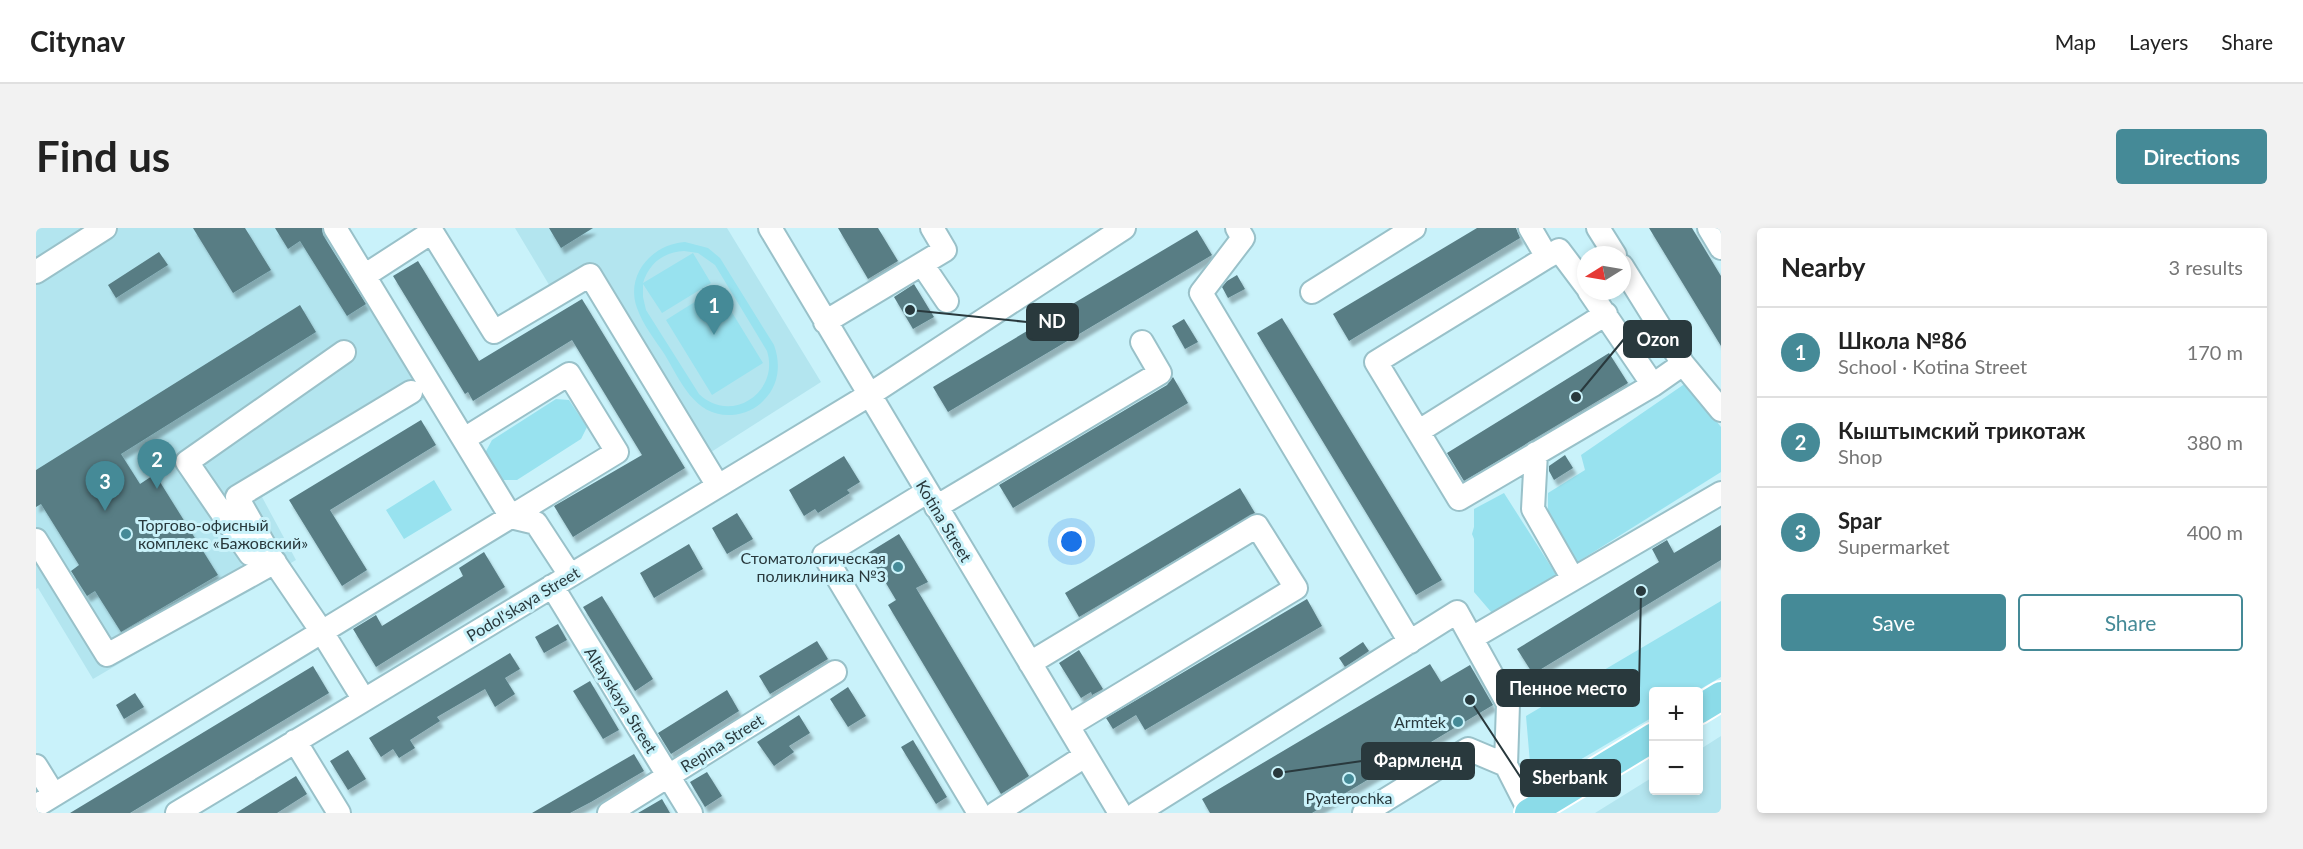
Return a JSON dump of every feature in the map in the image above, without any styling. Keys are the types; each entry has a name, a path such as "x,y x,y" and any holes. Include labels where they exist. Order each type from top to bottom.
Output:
{"main road":[{"path":"1703,707 1721,696"},
{"path":"1543,809 1649,740"}],"street":[{"path":"36,272 105,228"},
{"path":"335,228 511,517"},
{"name":"Kotina Street","path":"770,228 1120,813"},
{"path":"825,322 945,250 932,228"},
{"name":"Podol'skaya Street","path":"177,813 868,395 1124,228"},
{"path":"1237,228 1243,238 1201,293 1410,642"},
{"path":"1312,292 1414,228"},
{"path":"1530,228 1547,257"},
{"path":"1598,228 1609,246"},
{"path":"1709,228 1721,248"},
{"path":"364,276 432,232 494,332 590,275 718,486"},
{"path":"1577,274 1559,250 1376,362 1459,499 1653,385 1683,364"},
{"path":"922,264 947,302"},
{"path":"1631,280 1683,364 1721,410"},
{"path":"1596,300 1653,385"},
{"path":"1419,431 1606,314"},
{"path":"979,813 824,555 931,500 1160,373 1142,342"},
{"path":"273,560 250,554 187,462 344,352"},
{"path":"36,766 45,801 617,452 569,374 464,439"},
{"path":"364,700 322,632 273,560 237,497 411,392"},
{"path":"1536,453 1533,509 1573,579"},
{"path":"1472,638 1721,493"},
{"name":"Altayskaya Street","path":"511,517 536,523 561,581 691,813"},
{"path":"1030,663 1257,526 1296,588 1068,726"},
{"path":"36,540 107,655 273,560"},
{"path":"1137,813 1457,612 1508,704 1506,765"},
{"name":"Repina Street","path":"609,813 835,672"},
{"path":"295,741 339,813"},
{"path":"1364,813 1468,749 1506,765 1543,809"},
{"path":"996,813 1085,756"}],"shaded area":[{"path":"36,228 329,228 428,397 262,497 296,560 93,679 38,588 36,589"},
{"path":"515,228 727,228 821,382 708,454 601,276 551,288"},
{"path":"685,242 708,248 720,258 774,345 778,367 773,388 757,406 741,414 719,414 708,410 691,396 637,308 634,296 638,273 652,255 673,244","holes":["684,251 698,253 715,265 767,351 769,366 760,391 750,400 738,405 725,406 712,403 699,394 646,310 643,284 662,313 711,283 693,253 643,283 653,264 664,256"]},
{"path":"717,288 763,363 712,395 666,320"},
{"path":"1686,383 1721,427 1721,472 1576,563 1548,521 1548,493 1585,470 1581,455"},
{"path":"556,399 569,400 587,427 581,439 517,480 502,480 485,453 492,440"},
{"path":"434,480 452,510 404,539 386,510"},
{"path":"1504,493 1557,576 1492,613 1474,592 1474,539 1472,534 1474,509"},
{"path":"1721,601 1721,677 1703,688 1649,687 1649,719 1549,778 1531,775 1526,716"},
{"path":"1721,736 1721,813 1595,813 1649,779 1649,795 1703,795 1703,747"}],"building":[{"path":"193,228 245,228 271,270 233,293"},
{"path":"275,228 322,228 323,235 366,304 347,316 300,241 288,249"},
{"path":"549,228 593,228 561,248"},
{"path":"838,228 878,228 898,261 868,279"},
{"path":"1477,228 1516,228 1520,238 1349,341 1333,314"},
{"path":"1649,228 1692,228 1721,276 1721,346"},
{"path":"1197,230 1212,255 948,412 933,387"},
{"path":"159,252 168,265 116,298 108,285"},
{"path":"418,261 479,361 582,299 685,468 573,537 554,506 642,455 572,340 473,401 468,392 465,394 393,276"},
{"path":"1237,275 1245,289 1228,298 1222,287"},
{"path":"914,284 934,317 913,329 894,297"},
{"name":"Торгово-офисный комплекс «Бажовский»","path":"300,305 316,332 121,454 140,484 155,474 218,575 121,632 95,591 87,596 71,571 79,565 41,504 36,507 36,470"},
{"path":"1282,318 1442,580 1416,595 1257,333"},
{"path":"1184,319 1198,342 1185,349 1172,326"},
{"path":"1609,353 1628,383 1464,481 1447,453"},
{"path":"1173,377 1188,403 1013,508 999,485 1167,385"},
{"path":"421,420 436,445 330,510 367,570 342,586 289,500"},
{"path":"1565,455 1573,468 1554,480 1549,466"},
{"path":"844,456 860,482 847,490 850,493 818,513 815,509 804,516 789,490"},
{"path":"1240,488 1255,513 1079,617 1065,593"},
{"path":"737,513 753,539 727,554 712,528"},
{"path":"1721,525 1721,560 1533,674 1517,649 1659,562 1652,549 1667,540 1674,553"},
{"path":"899,534 928,582 916,588 1029,776 1001,794 888,605 896,600 868,553"},
{"path":"689,544 703,569 654,598 640,573"},
{"path":"484,552 505,587 376,667 353,629 376,615 382,626 463,576 459,568"},
{"path":"602,596 653,679 635,691 583,607"},
{"path":"1307,599 1322,626 1145,730 1136,715 1113,729 1106,718"},
{"path":"558,624 567,640 544,653 535,637"},
{"path":"817,641 828,659 770,694 759,676"},
{"path":"1363,642 1369,651 1345,667 1339,658"},
{"path":"1079,650 1103,689 1081,698 1059,663"},
{"path":"510,653 520,669 505,678 515,694 495,707 485,689 437,717 440,721 410,740 415,748 399,758 393,749 381,757 369,738"},
{"path":"1430,664 1441,682 1470,665 1493,705 1312,813 1210,813 1202,799"},
{"path":"313,666 329,693 130,813 70,813"},
{"path":"590,681 619,730 603,739 573,691"},
{"path":"848,687 866,716 848,727 830,699"},
{"path":"727,690 739,711 671,754 658,733"},
{"path":"135,693 144,707 124,719 116,705"},
{"path":"799,715 810,733 789,746 794,752 774,766 757,742"},
{"path":"913,740 947,797 936,804 901,747"},
{"path":"348,750 366,779 348,790 330,761"},
{"path":"634,754 644,771 591,802 570,813 532,813"},
{"path":"707,772 722,796 705,807 690,782"},
{"path":"296,776 307,794 277,813 236,813"},
{"path":"662,799 670,813 638,813"}],"place":[{"name":"ND","path":"910,310"},
{"name":"Школа №86","path":"714,335"},
{"name":"Ozon","path":"1576,397"},
{"name":"Кыштымский трикотаж","path":"157,489"},
{"name":"Spar","path":"105,511"},
{"name":"Торгово-офисный комплекс «Бажовский»","path":"126,534"},
{"name":"Стоматологическая поликлиника №3","path":"898,567"},
{"name":"Пенное место","path":"1641,591"},
{"name":"Sberbank","path":"1470,700"},
{"name":"Armtek","path":"1458,722"},
{"name":"Фармленд","path":"1278,773"},
{"name":"Pyaterochka","path":"1349,779"}]}
